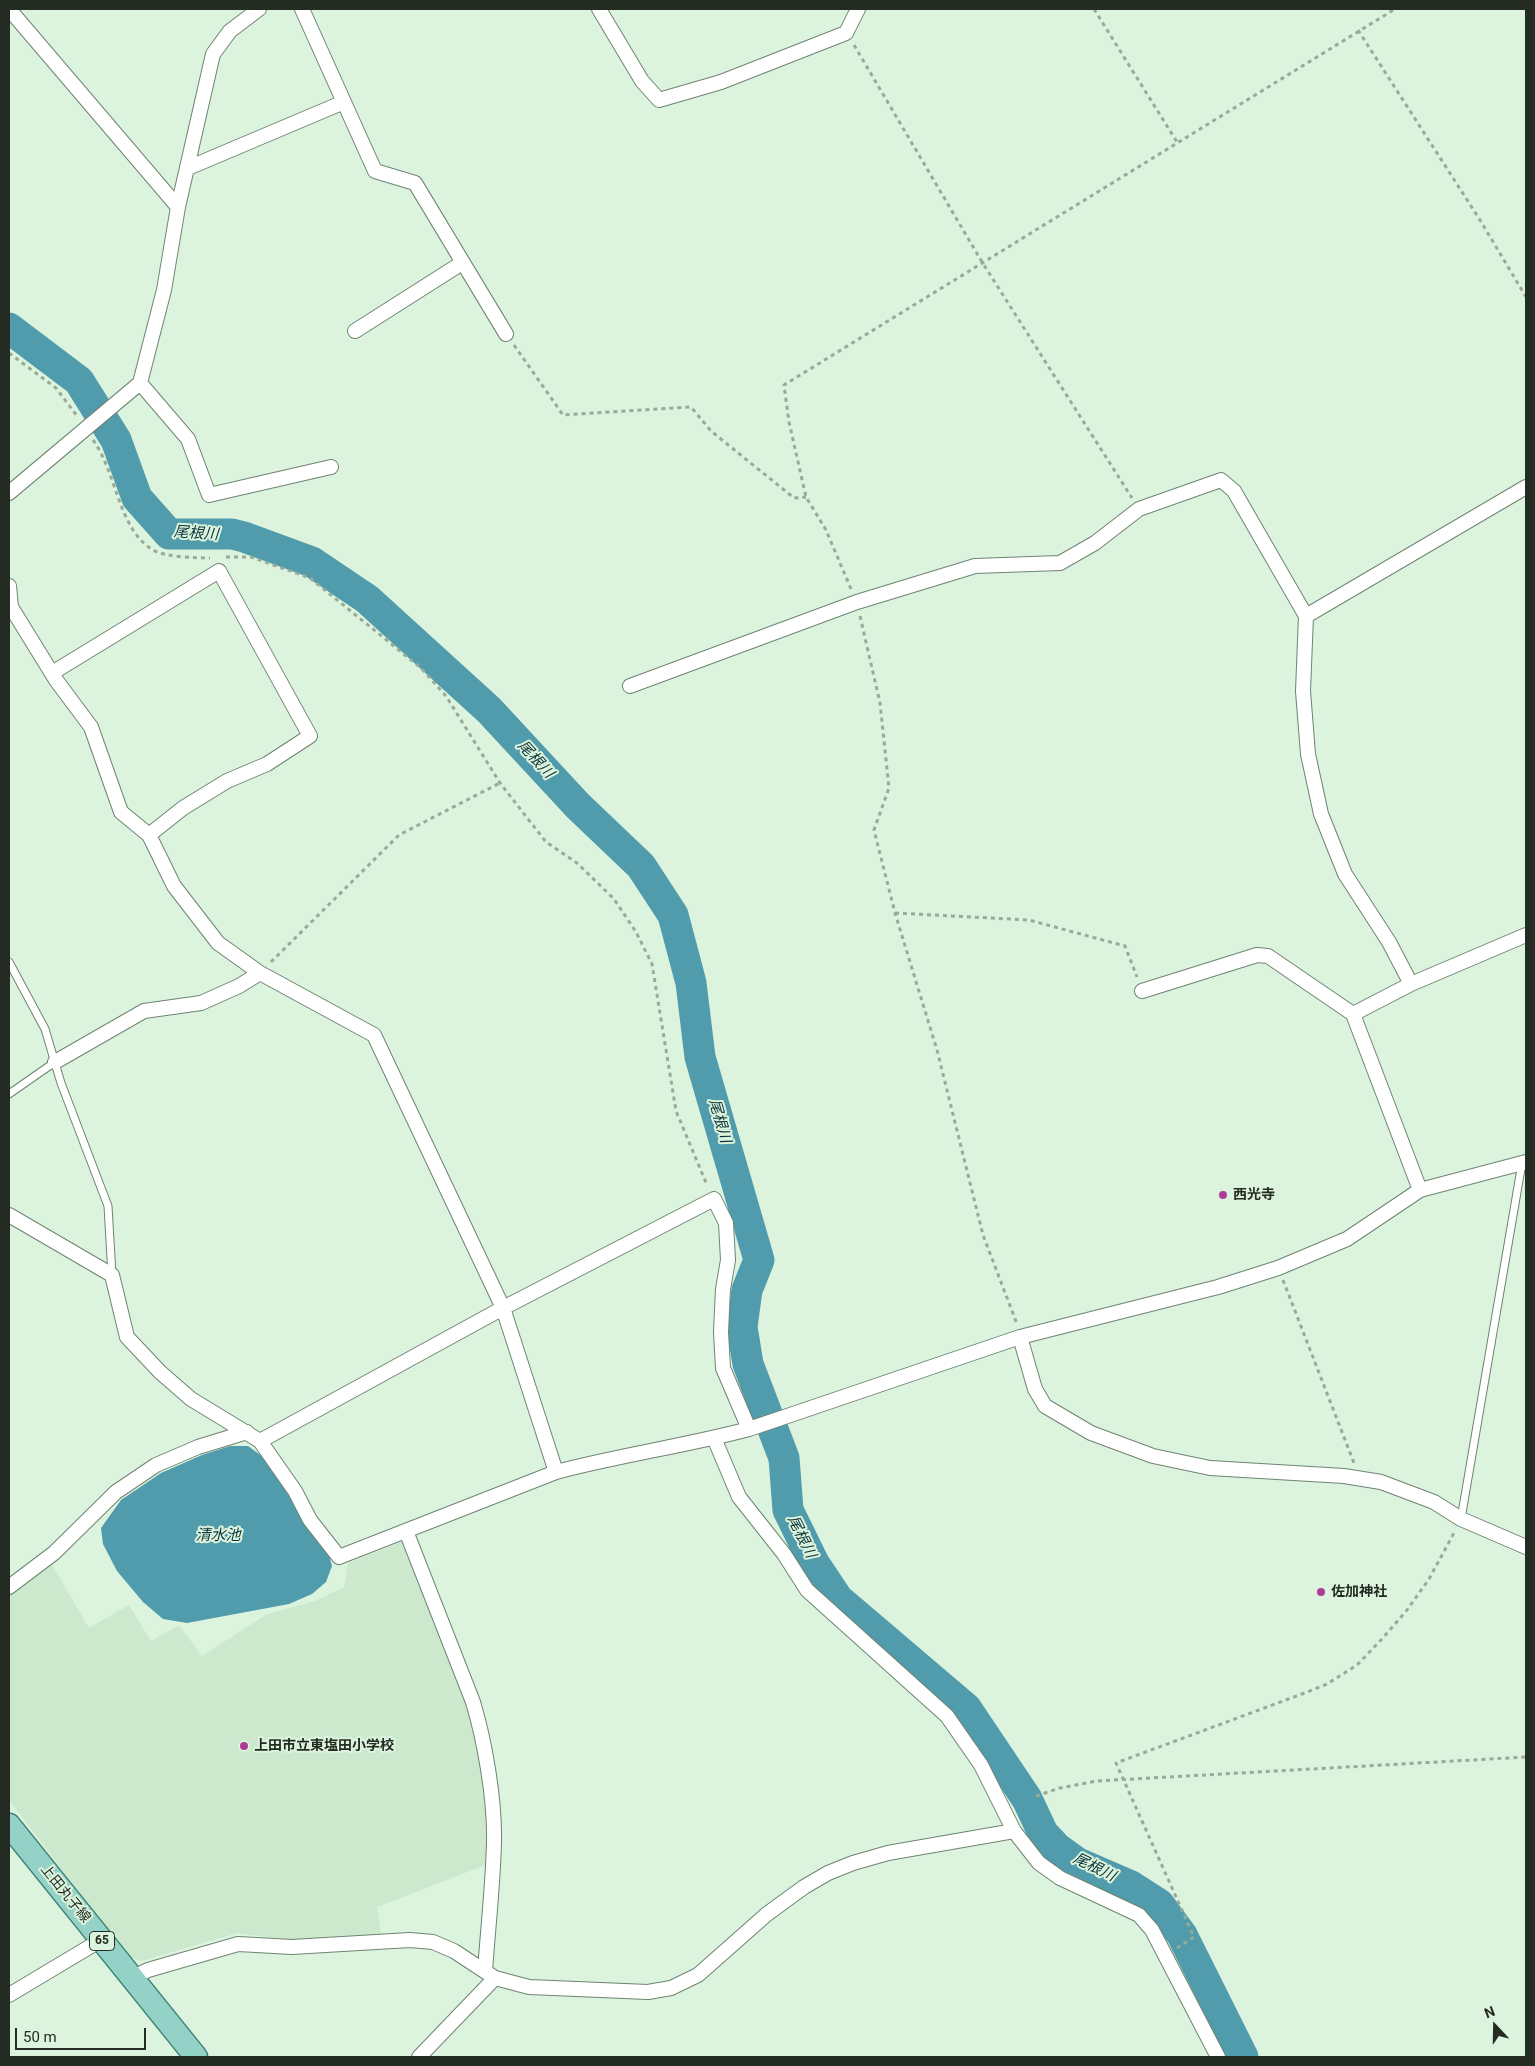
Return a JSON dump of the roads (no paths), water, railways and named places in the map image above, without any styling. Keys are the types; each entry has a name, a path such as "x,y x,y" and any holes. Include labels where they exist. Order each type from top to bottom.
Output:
{"main road":[{"name":"上田丸子線","path":"9,1825 196,2057"}],"street":[{"path":"9,9 178,207"},
{"path":"9,493 140,384 164,290 178,207 213,54 230,31 259,9"},
{"path":"302,9 375,171 415,183 506,334"},
{"path":"599,9 642,81 659,100 721,82 846,33 858,9"},
{"path":"188,168 344,102"},
{"path":"355,330 462,263"},
{"path":"140,384 188,439 209,495 331,467"},
{"path":"630,686 857,602 975,566 1060,563 1095,543 1139,509 1221,480 1234,491 1306,616 1304,691 1308,754 1321,814 1345,874 1389,942 1411,984"},
{"path":"1306,616 1526,488"},
{"path":"52,673 219,572 310,736 267,764 227,782 183,808 149,835"},
{"path":"9,586 11,607 52,673 91,727 121,812 149,835 174,886 218,943 260,973 374,1035 503,1308 556,1472"},
{"path":"1353,1014 1411,984 1526,935"},
{"path":"1142,991 1257,954 1268,956 1353,1014 1420,1190"},
{"path":"55,1062 144,1010 201,1003 239,986 260,973"},
{"path":"9,1215 112,1275 127,1337 160,1372 190,1399 247,1432 260,1442 295,1492 310,1520 339,1558 556,1472 593,1462 714,1438 1020,1337 1218,1287 1278,1268 1347,1239 1420,1190 1524,1162"},
{"path":"260,1442 503,1308 714,1199 726,1223 728,1260 722,1289 721,1332 723,1368 754,1426"},
{"path":"1020,1337 1035,1389 1046,1406 1062,1418 1091,1433 1153,1456 1210,1468 1344,1476 1380,1482 1434,1502 1461,1519 1526,1547"},
{"path":"9,1587 54,1553 116,1492 156,1465 198,1447 247,1432"},
{"path":"714,1438 739,1496 784,1554 808,1590 947,1716 981,1765 1014,1831 1039,1863 1053,1873 1139,1915 1152,1930 1218,2057"},
{"path":"406,1530 480,1727 487,1765 494,1840 490,1974 419,2057"},
{"path":"132,1978 148,1970 238,1944 292,1946 410,1940 433,1942 454,1951 490,1974 529,1987 648,1992 671,1988 698,1975 767,1914 828,1873 853,1862 888,1853 1014,1831"},
{"path":"9,1995 101,1940"}],"lane":[{"path":"9,962 45,1029 61,1082 108,1206 112,1275"},
{"path":"9,1094 55,1062"},
{"path":"1461,1519 1524,1162"}],"water":[{"name":"清水池","path":"230,1446 248,1446 263,1457 329,1555 332,1566 326,1582 312,1594 289,1604 187,1623 163,1619 143,1602 117,1571 103,1544 101,1528 121,1500 161,1473 202,1455"}],"waterway":[{"name":"尾根川","path":"9,328 79,381 116,440 137,498 169,534 232,534 244,537 312,562 367,599 489,710 578,806 641,866 673,915 691,983 700,1057 759,1260 747,1290 742,1327 748,1364 784,1458 788,1510 814,1563 838,1599 966,1708 1027,1799 1043,1833 1057,1848 1078,1863 1131,1886 1159,1904 1182,1935 1243,2057"}],"place":[{"name":"西光寺","path":"1223,1195"},
{"name":"佐加神社","path":"1321,1592"},
{"name":"上田市立東塩田小学校","path":"244,1746"}]}
